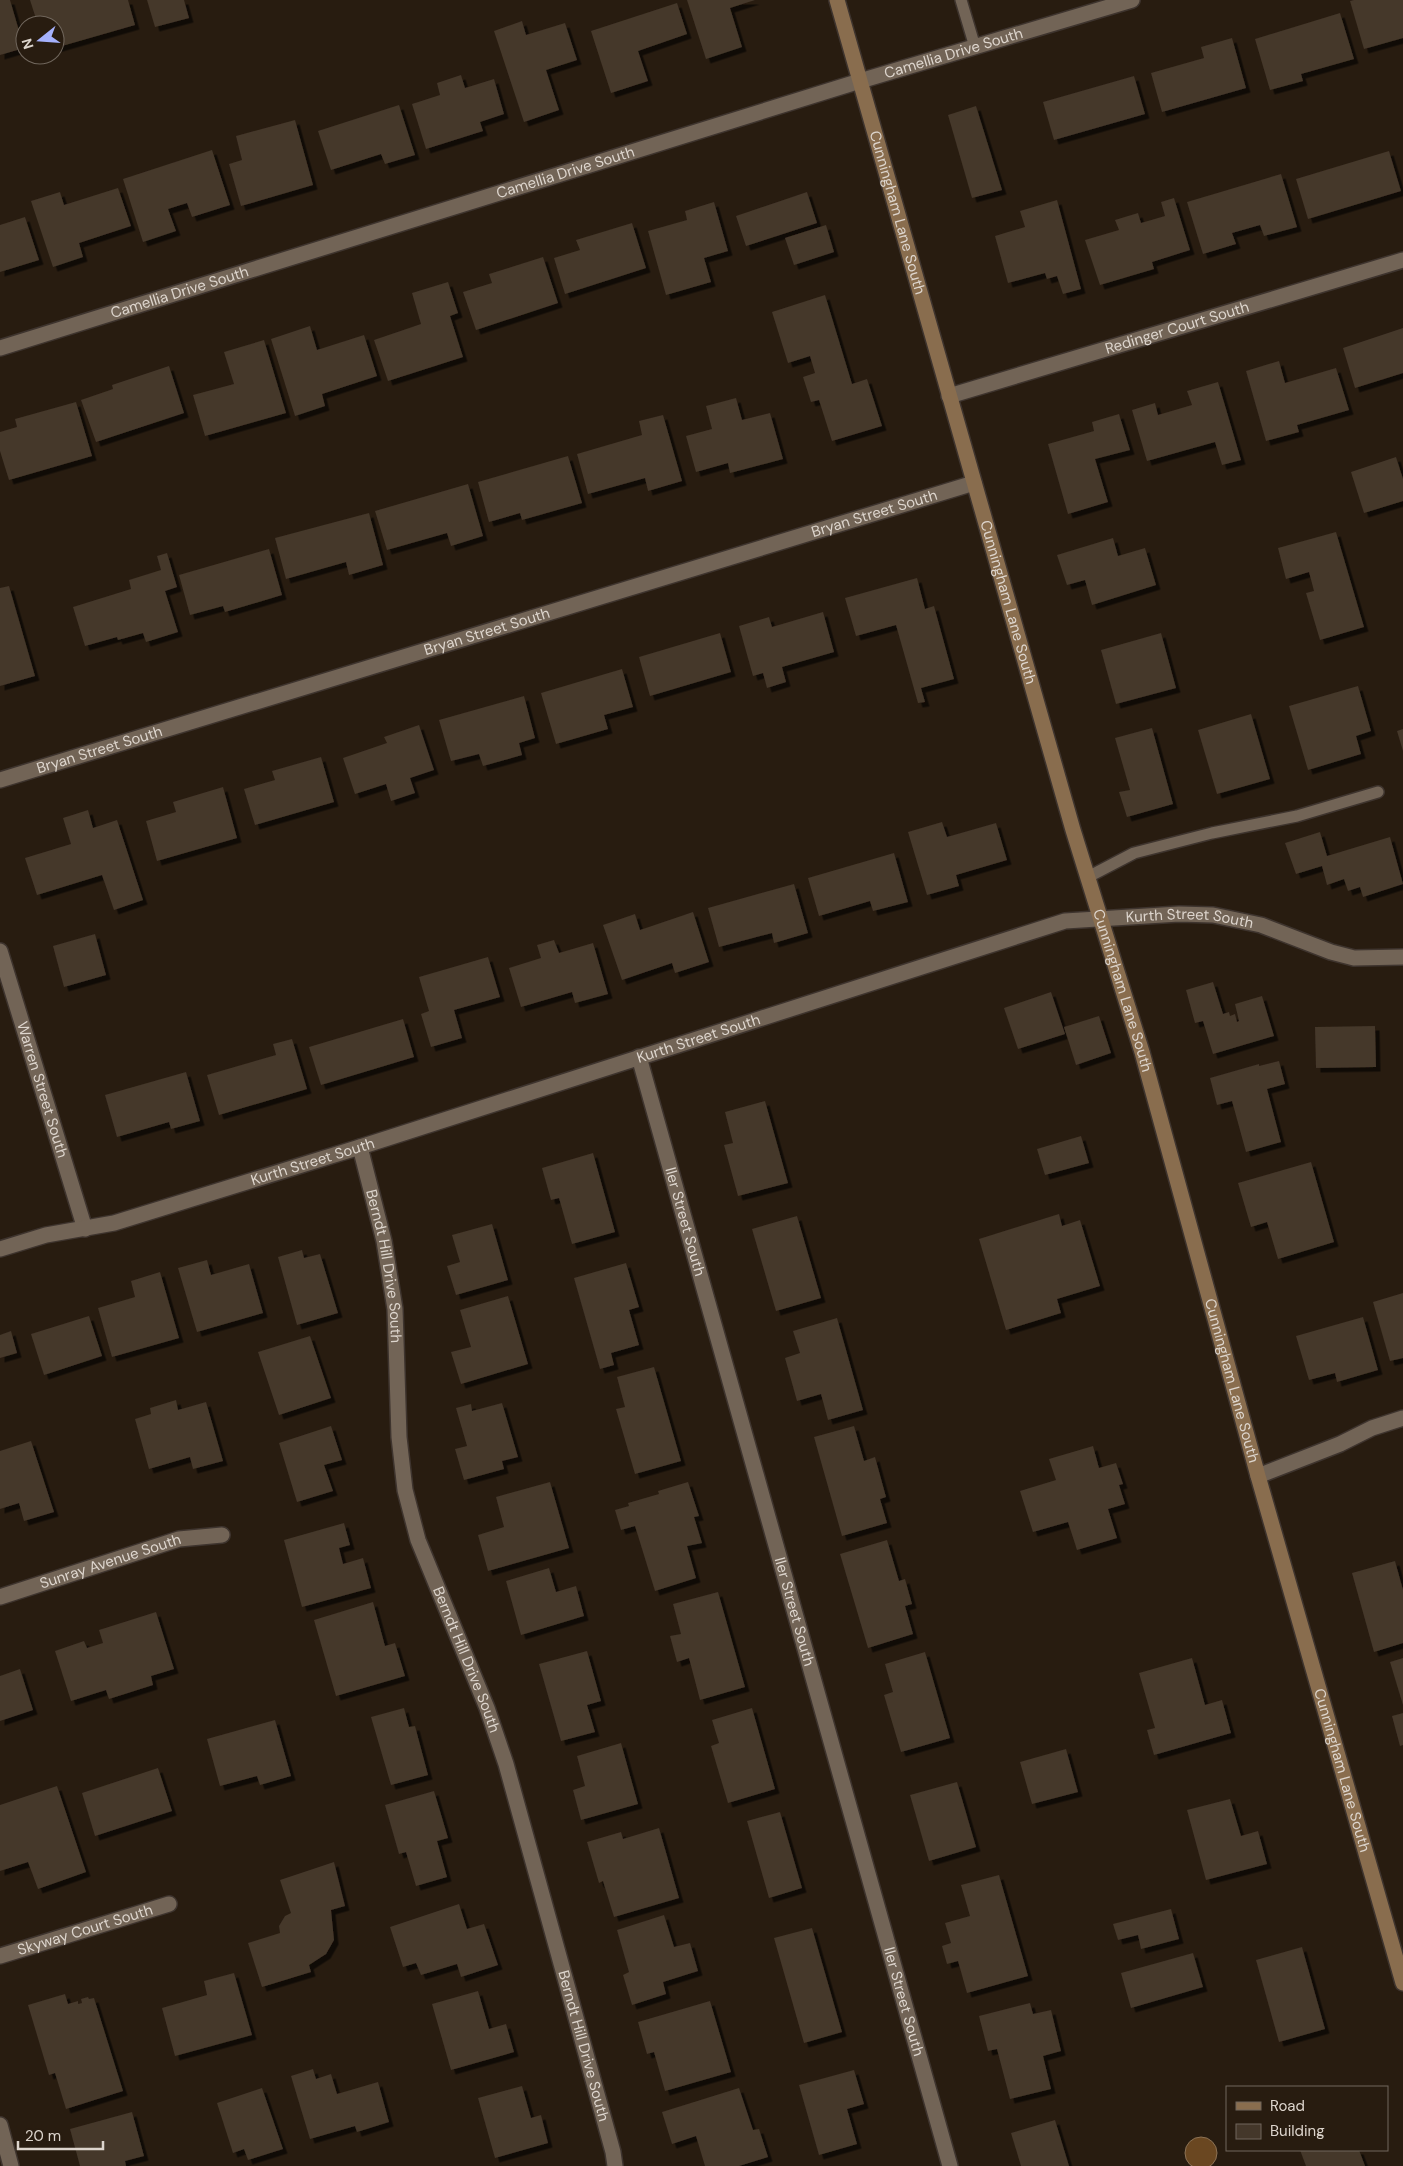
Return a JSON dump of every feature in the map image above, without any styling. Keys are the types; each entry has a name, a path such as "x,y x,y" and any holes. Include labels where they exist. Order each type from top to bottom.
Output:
{"street":[{"name":"Cunningham Lane South","path":"837,0 1088,877 1142,1052 1258,1476 1403,1983"},
{"name":"Camellia Drive South","path":"0,348 860,81 1132,0"},
{"name":"Redinger Court South","path":"950,396 1403,260"},
{"name":"Bryan Street South","path":"0,780 974,482"},
{"name":"Kurth Street South","path":"0,1249 46,1235 114,1223 360,1147 1065,921 1179,914 1213,915 1261,926 1331,952 1354,958 1403,957"},
{"name":"Warren Street South","path":"0,951 85,1229"},
{"name":"Iler Street South","path":"638,1057 950,2166"},
{"name":"Berndt Hill Drive South","path":"360,1147 384,1241 396,1309 399,1437 405,1490 418,1540 486,1708 506,1764 615,2166"},
{"path":"1258,1476 1340,1444 1372,1428 1403,1418"},
{"name":"Sunray Avenue South","path":"0,1597 179,1539 222,1535"},
{"name":"Skyway Court South","path":"0,1956 169,1904"},
{"path":"0,2126 7,2161"}],"lane":[{"path":"961,0 975,47"},
{"path":"1088,877 1134,853 1212,833 1297,816 1378,792"}],"shaded area":[{"path":"1201,2137 1212,2142 1217,2153 1215,2159 1207,2167 1195,2167 1190,2164 1185,2153 1190,2142"}],"building":[{"path":"0,0 10,0 15,17 15,51 0,55"},
{"path":"30,0 128,0 135,25 65,45 65,15 35,15"},
{"path":"147,0 184,0 189,18 155,27"},
{"path":"687,0 755,0 730,8 742,47 706,59"},
{"path":"1403,0 1403,38 1364,49 1350,1"},
{"path":"677,3 687,34 638,51 648,81 611,93 591,31"},
{"path":"1340,13 1354,59 1301,74 1303,81 1270,90 1255,39"},
{"path":"522,21 526,35 565,23 577,60 546,70 559,110 524,122 494,31"},
{"path":"1232,38 1246,88 1162,112 1151,73 1204,58 1201,47"},
{"path":"461,75 465,88 494,79 504,114 480,122 483,131 426,149 412,104 440,95 437,83"},
{"path":"1134,76 1145,114 1054,140 1043,102"},
{"path":"399,105 415,155 385,164 381,154 331,170 318,131"},
{"path":"976,106 1002,190 972,198 948,115"},
{"path":"295,120 313,185 241,206 229,164 242,160 236,136"},
{"path":"212,150 230,205 192,217 187,203 168,209 176,231 143,242 123,179"},
{"path":"1389,151 1401,191 1308,219 1296,179"},
{"path":"1281,174 1297,227 1264,236 1260,225 1232,233 1236,244 1203,254 1187,202"},
{"path":"118,188 131,226 79,243 83,257 53,267 31,201 60,192 64,205"},
{"path":"807,192 817,223 746,246 736,216"},
{"path":"1174,198 1190,250 1152,262 1154,269 1100,285 1085,240 1119,230 1115,220 1138,213 1141,223 1165,216 1161,202"},
{"path":"1057,200 1081,289 1063,294 1057,276 1047,279 1045,273 1008,283 995,236 1025,227 1020,211"},
{"path":"714,202 728,251 704,258 711,282 666,295 648,231 687,220 685,211"},
{"path":"25,217 39,260 0,272 0,225"},
{"path":"632,223 646,268 565,294 554,258 580,250 576,240"},
{"path":"826,225 834,252 794,265 785,238"},
{"path":"543,257 558,303 476,330 463,292 492,283 489,274"},
{"path":"448,282 458,313 450,316 463,357 388,381 374,340 421,324 412,293"},
{"path":"825,295 852,384 867,379 882,426 832,441 819,400 811,402 803,377 815,373 810,356 788,363 772,312"},
{"path":"310,326 317,350 364,335 377,376 322,394 325,406 295,416 271,339"},
{"path":"1403,328 1403,373 1355,388 1343,348"},
{"path":"264,340 286,413 205,436 193,395 234,384 224,352"},
{"path":"1279,361 1285,383 1336,368 1349,410 1297,425 1299,432 1266,441 1246,371"},
{"path":"169,366 184,413 96,442 81,400 113,389 112,385"},
{"path":"1218,382 1241,460 1222,465 1215,442 1147,461 1132,410 1155,403 1158,415 1192,405 1187,391"},
{"path":"736,398 742,420 770,413 783,459 730,473 728,463 696,472 686,436 712,429 706,406"},
{"path":"76,402 92,456 9,480 0,451 0,432 17,427 15,419"},
{"path":"1119,414 1130,450 1095,459 1108,502 1068,514 1048,444 1094,431 1092,422"},
{"path":"663,415 682,481 648,491 645,478 588,494 577,454 642,435 639,421"},
{"path":"568,456 582,503 522,520 520,513 489,522 478,482"},
{"path":"1396,457 1403,479 1403,501 1364,513 1351,472"},
{"path":"468,484 483,536 451,546 447,533 387,550 375,511"},
{"path":"369,513 383,565 349,575 346,562 286,579 275,538"},
{"path":"1336,532 1364,627 1320,640 1306,593 1314,591 1309,572 1286,579 1278,548"},
{"path":"1113,538 1118,556 1145,548 1156,585 1092,605 1085,580 1067,585 1057,555"},
{"path":"269,549 282,595 225,612 223,606 190,615 179,575"},
{"path":"167,553 177,587 165,591 178,632 146,642 143,633 118,640 117,637 85,646 73,607 131,589 129,580 161,570 157,556"},
{"path":"917,578 925,609 934,606 954,679 921,688 925,702 918,703 896,625 856,636 845,598"},
{"path":"9,586 35,676 0,686 0,588"},
{"path":"823,612 834,652 782,667 786,682 767,688 763,673 753,676 739,626 769,617 772,627"},
{"path":"720,633 731,672 650,696 639,657"},
{"path":"1161,633 1176,688 1116,704 1101,650"},
{"path":"622,669 633,707 604,715 608,729 556,744 541,693"},
{"path":"1358,686 1371,731 1356,736 1361,754 1308,770 1289,706"},
{"path":"524,696 535,738 519,743 522,755 483,766 479,754 451,761 439,720"},
{"path":"1251,714 1270,779 1217,794 1198,730"},
{"path":"419,725 434,770 410,778 415,793 391,801 386,784 355,794 343,758 387,743 384,737"},
{"path":"1152,728 1173,804 1127,817 1119,792 1130,790 1115,738"},
{"path":"1403,729 1403,751 1397,731"},
{"path":"321,757 334,802 255,825 244,789 275,780 272,771"},
{"path":"223,787 237,838 157,861 146,821 176,812 173,802"},
{"path":"88,810 93,828 117,820 143,900 114,910 102,875 37,895 25,858 71,844 63,818"},
{"path":"942,822 947,837 996,823 1007,860 956,875 959,886 927,895 908,832"},
{"path":"1320,832 1327,856 1390,837 1403,884 1363,897 1360,887 1348,891 1344,879 1327,885 1322,866 1296,874 1285,843"},
{"path":"894,853 908,902 873,911 870,901 819,916 808,878"},
{"path":"794,884 808,933 774,943 772,933 719,947 708,908"},
{"path":"693,912 709,962 675,973 672,963 622,980 603,925 635,914 640,930"},
{"path":"95,934 106,975 64,987 53,946"},
{"path":"554,940 559,953 593,943 608,994 575,1003 572,992 521,1007 509,968 541,958 537,945"},
{"path":"488,957 500,997 454,1010 462,1038 431,1047 421,1014 429,1011 419,977"},
{"path":"1213,982 1223,1014 1229,1012 1230,1016 1235,1014 1237,1022 1239,1021 1235,1004 1262,996 1274,1036 1213,1054 1203,1021 1195,1023 1186,990"},
{"path":"1051,992 1065,1034 1018,1049 1004,1008"},
{"path":"1099,1016 1111,1053 1076,1065 1064,1027"},
{"path":"403,1019 414,1057 321,1085 309,1047"},
{"path":"1375,1026 1376,1067 1316,1068 1315,1027"},
{"path":"292,1039 307,1089 219,1115 207,1075 276,1055 273,1044"},
{"path":"1279,1061 1285,1084 1267,1089 1281,1142 1246,1152 1232,1101 1217,1105 1210,1078 1259,1064 1259,1066"},
{"path":"186,1072 200,1121 171,1129 169,1122 117,1137 105,1095"},
{"path":"765,1101 788,1183 738,1196 724,1145 733,1143 725,1112"},
{"path":"1081,1136 1089,1163 1045,1175 1037,1149"},
{"path":"593,1153 615,1232 572,1244 559,1198 551,1200 542,1168"},
{"path":"1311,1162 1334,1242 1278,1259 1267,1222 1251,1227 1238,1183"},
{"path":"1059,1214 1062,1226 1080,1220 1100,1286 1057,1299 1061,1313 1006,1330 979,1239"},
{"path":"797,1216 821,1298 776,1311 752,1229"},
{"path":"492,1224 508,1280 456,1295 447,1266 460,1262 452,1235"},
{"path":"302,1250 304,1258 320,1254 338,1313 297,1325 278,1257"},
{"path":"207,1260 211,1275 249,1264 263,1313 197,1332 178,1268"},
{"path":"626,1263 639,1307 629,1310 639,1345 611,1353 614,1365 600,1369 574,1278"},
{"path":"160,1272 179,1338 112,1357 98,1308 135,1297 131,1281"},
{"path":"1403,1293 1403,1358 1390,1361 1373,1302"},
{"path":"508,1296 528,1364 461,1384 451,1352 471,1347 460,1310"},
{"path":"89,1316 102,1356 44,1375 31,1334"},
{"path":"1363,1317 1378,1370 1337,1382 1335,1373 1309,1380 1296,1336"},
{"path":"837,1318 863,1410 828,1420 821,1394 797,1401 785,1358 800,1353 793,1331"},
{"path":"11,1331 17,1353 0,1358 0,1335"},
{"path":"310,1336 331,1398 279,1415 258,1352"},
{"path":"654,1367 681,1461 635,1474 616,1409 625,1407 617,1377"},
{"path":"176,1400 178,1410 206,1402 223,1461 193,1469 190,1457 149,1469 135,1419 151,1414 150,1408"},
{"path":"502,1403 518,1457 502,1461 504,1469 464,1480 455,1449 467,1446 456,1408 471,1404 472,1411"},
{"path":"331,1426 342,1460 324,1465 333,1491 297,1502 279,1443"},
{"path":"854,1426 864,1461 875,1457 886,1497 880,1499 887,1523 842,1536 814,1437"},
{"path":"31,1441 54,1512 24,1521 19,1503 0,1509 0,1451"},
{"path":"1093,1446 1099,1468 1116,1463 1123,1484 1119,1485 1125,1504 1108,1509 1117,1538 1077,1550 1068,1522 1033,1532 1020,1491 1056,1480 1049,1459"},
{"path":"550,1482 569,1548 488,1571 478,1535 504,1527 496,1497"},
{"path":"688,1482 699,1516 694,1517 702,1543 687,1546 696,1578 655,1591 635,1526 621,1530 615,1510 629,1506 628,1503 659,1494 658,1491"},
{"path":"344,1523 350,1545 339,1548 343,1564 363,1558 371,1588 302,1607 284,1540"},
{"path":"887,1540 899,1581 905,1579 912,1604 905,1606 913,1634 868,1648 840,1554"},
{"path":"1395,1561 1403,1590 1403,1643 1374,1652 1352,1573"},
{"path":"549,1568 556,1592 576,1586 584,1616 521,1635 506,1581"},
{"path":"718,1592 745,1687 700,1700 689,1658 677,1662 670,1636 681,1634 673,1604"},
{"path":"373,1602 385,1646 395,1643 405,1676 336,1696 314,1620"},
{"path":"156,1612 174,1669 151,1676 153,1685 109,1699 106,1690 71,1701 55,1651 84,1641 87,1648 103,1643 99,1630"},
{"path":"587,1651 601,1701 587,1705 595,1732 561,1741 539,1664"},
{"path":"925,1652 950,1738 901,1752 884,1695 893,1692 885,1664"},
{"path":"1192,1658 1205,1705 1222,1700 1231,1733 1154,1755 1147,1730 1155,1728 1139,1673"},
{"path":"1403,1658 1403,1705 1390,1662"},
{"path":"20,1669 33,1710 0,1721 0,1676"},
{"path":"404,1708 409,1727 415,1726 428,1775 391,1785 371,1717"},
{"path":"752,1708 775,1789 728,1803 711,1746 719,1743 712,1720"},
{"path":"1403,1713 1403,1745 1400,1746 1392,1716"},
{"path":"275,1720 291,1776 260,1785 257,1776 220,1786 207,1739"},
{"path":"621,1743 638,1804 581,1820 573,1790 585,1786 577,1756"},
{"path":"1066,1749 1078,1792 1032,1804 1020,1762"},
{"path":"158,1768 172,1811 95,1836 82,1793"},
{"path":"957,1782 976,1847 929,1861 910,1795"},
{"path":"57,1786 86,1872 38,1889 28,1862 0,1871 0,1805"},
{"path":"434,1791 448,1838 437,1841 447,1877 416,1886 406,1852 399,1854 385,1805"},
{"path":"1230,1799 1241,1836 1258,1831 1267,1864 1206,1880 1187,1810"},
{"path":"780,1812 802,1888 769,1898 747,1821"},
{"path":"659,1828 679,1898 614,1917 603,1881 599,1883 587,1842 621,1832 623,1839"},
{"path":"334,1862 345,1906 331,1910 334,1940 326,1954 309,1965 311,1972 262,1987 248,1943 280,1933 279,1926 285,1916 291,1913 280,1880"},
{"path":"999,1875 1028,1976 967,1993 958,1961 947,1964 942,1946 951,1943 945,1923 970,1916 961,1885"},
{"path":"459,1904 467,1929 484,1924 498,1965 461,1977 457,1964 421,1975 416,1963 403,1967 390,1927"},
{"path":"1171,1909 1179,1939 1141,1949 1138,1935 1118,1940 1113,1924"},
{"path":"664,1915 674,1947 690,1943 698,1971 663,1982 666,1994 632,2005 623,1975 629,1972 617,1930"},
{"path":"812,1928 842,2032 804,2043 774,1938"},
{"path":"1302,1947 1325,2029 1279,2042 1256,1960"},
{"path":"1193,1953 1203,1987 1131,2008 1121,1973"},
{"path":"234,1973 252,2035 175,2056 162,2008 207,1995 204,1981"},
{"path":"478,1991 489,2029 506,2024 514,2052 451,2070 432,2004"},
{"path":"65,1994 68,2004 78,2001 78,2004 82,2003 81,1999 88,1997 89,1999 94,1998 123,2091 66,2109 55,2073 49,2075 28,2005"},
{"path":"710,2001 731,2072 665,2091 654,2052 647,2054 638,2022"},
{"path":"1030,2003 1033,2014 1051,2010 1061,2051 1043,2056 1051,2089 1010,2099 997,2049 988,2051 979,2016"},
{"path":"313,2069 316,2079 331,2074 337,2094 378,2082 389,2122 357,2132 355,2126 310,2139 291,2076"},
{"path":"854,2070 864,2104 847,2109 857,2144 819,2155 799,2085"},
{"path":"522,2086 531,2118 541,2115 548,2143 495,2158 478,2098"},
{"path":"262,2088 283,2149 248,2160 244,2149 233,2153 217,2103"},
{"path":"739,2088 753,2130 759,2129 768,2157 739,2166 705,2166 696,2136 672,2144 662,2112"},
{"path":"132,2112 144,2156 125,2161 126,2166 80,2166 70,2129"},
{"path":"1055,2120 1069,2166 1021,2166 1011,2133"},
{"path":"1300,2151 1359,2151 1365,2166 1306,2166"}]}
